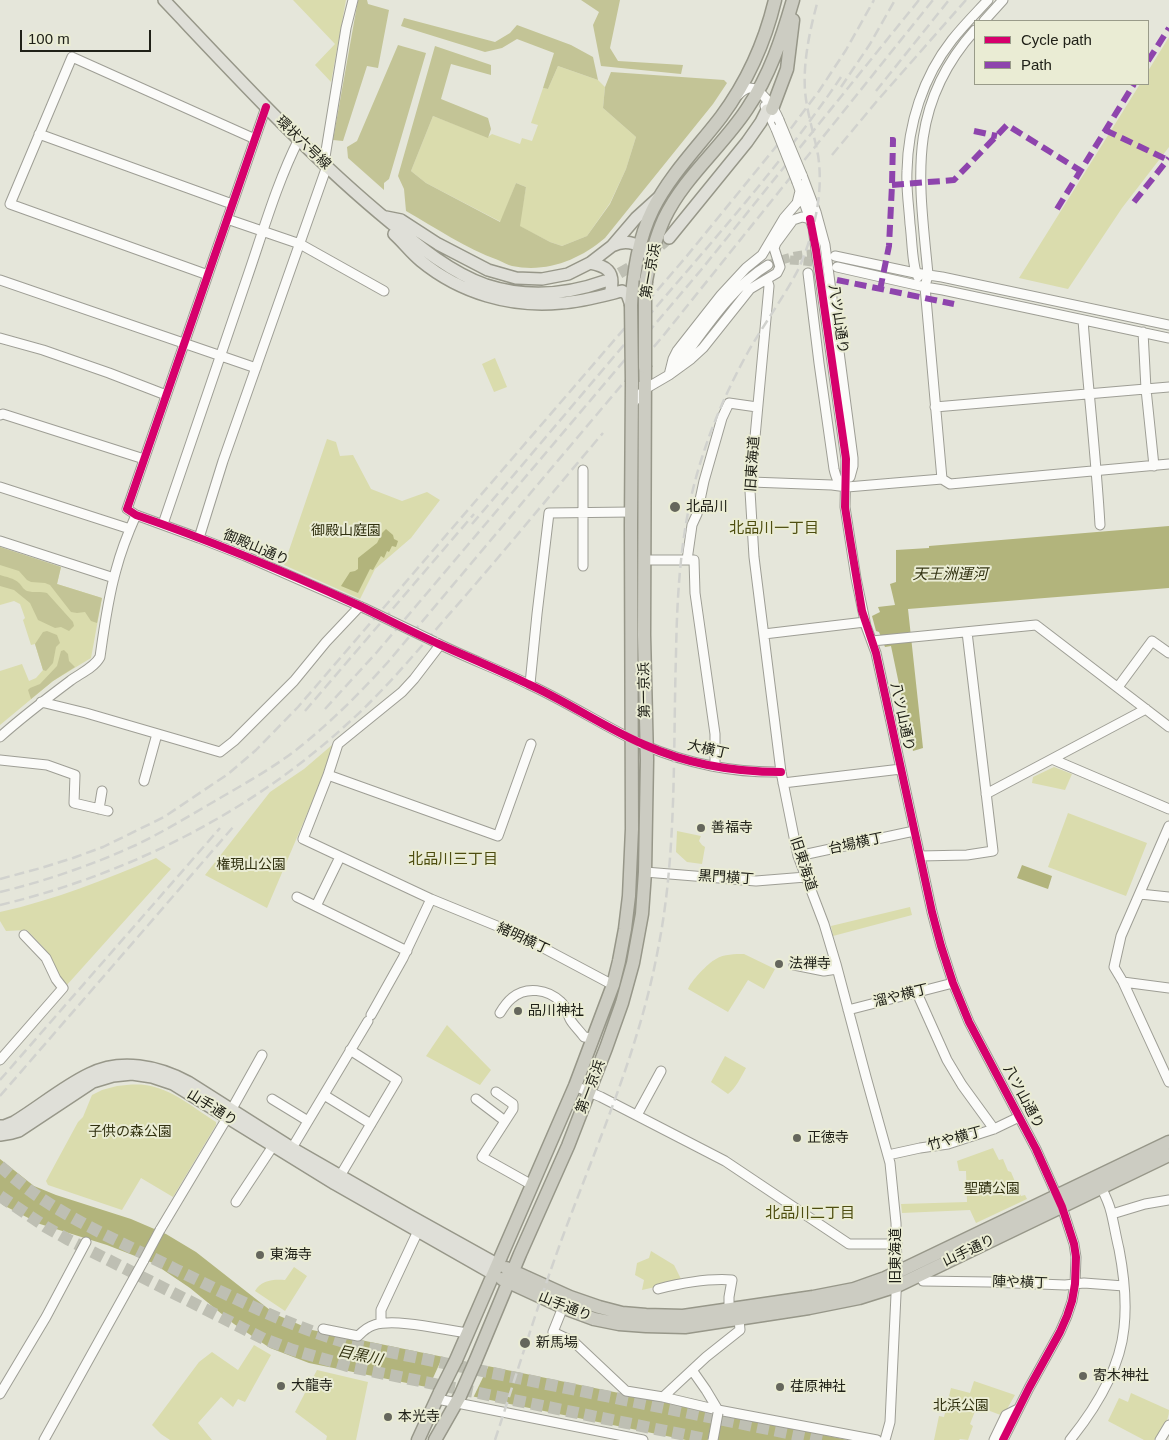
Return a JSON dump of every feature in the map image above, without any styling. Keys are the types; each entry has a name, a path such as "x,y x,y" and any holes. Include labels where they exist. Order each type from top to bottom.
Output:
{"highway":[{"name":"第一京浜","path":"418,1440 468,1333 575,1086 613,985 625,929 629,896 632,829 631,305 634,272 639,247 660,197 733,100 755,60 775,0"},
{"name":"第一京浜","path":"435,1440 459,1399 568,1146 622,1004 633,963 642,914 645,872 646,746 644,636 645,298 650,259 658,233 672,205 695,173 747,110 758,91 776,54 794,0"},
{"path":"772,110 791,40 794,0"},
{"path":"755,60 765,62 785,26"},
{"name":"山手通り","path":"495,1269 563,1307 594,1319 619,1324 685,1327 809,1308 858,1298 896,1286 1059,1202 1169,1142"},
{"name":"山手通り","path":"511,1277 622,1313 683,1316 813,1297 854,1289 885,1278 1059,1202 1101,1187 1169,1155"}],"main road":[{"name":"環状六号線","path":"164,0 266,107 384,217"},
{"path":"669,238 772,110"},
{"path":"384,217 401,220 488,270 528,279 558,276 590,264 612,246 636,218 660,197"},
{"path":"384,217 427,253 456,271 488,285 522,292 542,293 577,289 605,282"},
{"path":"384,217 393,233 421,261 449,279 480,294 509,302 541,304 563,303 624,292 629,297 631,305"},
{"path":"612,246 624,242 639,247 646,251 650,259"},
{"path":"590,264 605,266 609,270 612,286 607,294"},
{"name":"山手通り","path":"0,1126 14,1122 89,1073 122,1065 156,1068 177,1076 273,1146 334,1184 418,1231 495,1269"},
{"name":"山手通り","path":"0,1135 18,1130 102,1078 122,1074 142,1074 173,1084 229,1113 340,1176 495,1269"}],"street":[{"path":"199,538 223,461 300,244 326,164 346,28 353,0"},
{"path":"925,288 916,273 906,173 915,112 929,76 942,55 988,0"},
{"path":"985,20 1003,0"},
{"path":"942,479 925,288 928,274 920,174 924,131 932,99 939,83 959,50 974,31"},
{"path":"208,276 10,204 72,57 255,139"},
{"path":"749,72 758,91 772,110 799,179"},
{"path":"733,100 739,93 748,88 758,91"},
{"path":"0,737 41,702 97,663 100,658 114,578 123,546 136,515 127,509 266,107"},
{"path":"772,110 776,129 799,179"},
{"path":"39,134 232,204"},
{"path":"163,524 263,231 290,157 299,139"},
{"name":"八ツ山通り","path":"799,179 800,191 826,272"},
{"name":"八ツ山通り","path":"799,179 813,204 823,234 846,459 848,528 856,578 865,622 876,640 876,653 934,920 953,983 973,1030 1036,1149 1059,1202 1074,1244 1076,1257 1075,1284 1067,1316 1003,1440"},
{"path":"669,376 673,359 689,334 721,295 746,268 762,255 784,218 797,203 800,191"},
{"path":"632,404 645,389 669,376 691,359 703,348 750,290 777,273 780,263 774,248 776,243 793,220 798,218 810,219"},
{"path":"227,219 300,244 384,291"},
{"path":"762,255 776,256"},
{"path":"835,256 1169,325"},
{"path":"669,376 742,284 768,265"},
{"path":"826,272 953,292 1169,338"},
{"path":"808,273 835,474 839,482 847,487"},
{"path":"0,280 256,368"},
{"name":"旧東海道","path":"767,280 769,286 750,491 754,557 781,772 798,856 824,924 888,1155 893,1182 897,1273 890,1422 885,1440"},
{"path":"1083,320 1100,525"},
{"path":"1143,332 1146,389 1154,466"},
{"path":"0,338 43,350 166,395"},
{"path":"935,407 1169,387"},
{"path":"715,766 715,734 690,560 692,525 697,514 704,481 722,418 729,403 757,408"},
{"path":"0,415 3,414 144,459"},
{"path":"751,482 847,487 942,479 950,484 1169,464"},
{"path":"583,470 583,566"},
{"path":"0,487 130,529"},
{"path":"530,684 536,614 549,513 631,512"},
{"name":"御殿山通り","path":"136,515 199,538 362,607 438,643"},
{"path":"0,541 114,578"},
{"path":"645,560 690,560"},
{"path":"41,702 86,713 220,752 234,741 294,681 326,642 362,607"},
{"path":"764,634 865,622"},
{"path":"876,640 1036,625 1169,727"},
{"path":"920,856 967,855 994,851 967,632"},
{"path":"1118,687 1152,641 1169,653"},
{"path":"531,744 498,836 328,775 338,744 402,692 414,679 438,643 530,684 632,739"},
{"path":"986,794 1146,709"},
{"path":"144,781 157,734"},
{"name":"大横丁","path":"632,739 646,746 685,759 715,766 764,772 781,772"},
{"path":"1052,759 1169,810"},
{"path":"0,760 47,765 75,775 74,804 103,810 102,791"},
{"path":"783,783 901,769"},
{"name":"緒明横丁","path":"328,775 303,839 431,899 519,936 613,985"},
{"path":"1169,826 1164,849 1140,894 1121,936 1114,967 1123,982 1169,1082"},
{"name":"台場横丁","path":"798,856 914,831"},
{"path":"316,906 340,856"},
{"name":"黒門横丁","path":"645,872 756,881 806,877"},
{"path":"1140,894 1169,897"},
{"path":"297,897 407,951"},
{"path":"292,1148 388,988 431,899"},
{"path":"0,1060 63,988 56,979 46,958 24,935"},
{"path":"794,965 824,971 837,969"},
{"path":"1123,982 1169,988"},
{"name":"溜や横丁","path":"848,1010 953,983"},
{"path":"500,1013 510,1000 520,993 534,990 548,993 562,1002 567,1009 570,1020 584,1037 593,1038"},
{"path":"918,993 947,1060 962,1085 994,1128"},
{"path":"340,1176 397,1080 350,1050"},
{"path":"44,1440 160,1230 262,1056"},
{"path":"637,1115 661,1071"},
{"path":"575,1086 637,1115 725,1161 849,1244 897,1244"},
{"path":"496,1092 513,1104 513,1109 482,1157 532,1185"},
{"path":"324,1095 371,1124"},
{"path":"272,1099 308,1121"},
{"path":"476,1099 505,1121"},
{"name":"竹や横丁","path":"888,1155 948,1144 1019,1117"},
{"path":"236,1202 273,1146"},
{"path":"1070,1440 1092,1411 1108,1380 1119,1352 1124,1330 1124,1286 1112,1214 1101,1187"},
{"path":"1112,1214 1146,1204 1169,1200"},
{"path":"381,1323 381,1310 418,1231"},
{"path":"0,1394 46,1317 86,1242"},
{"name":"陣や横丁","path":"920,1274 923,1281 1124,1286"},
{"path":"658,1289 697,1281 732,1280 729,1309"},
{"path":"563,1307 554,1332 574,1342 626,1391 663,1397 718,1411 877,1440"},
{"path":"663,1397 740,1330 739,1319"},
{"path":"324,1329 358,1336 363,1331 381,1323 404,1324 468,1333"},
{"path":"692,1370 718,1411 713,1440"},
{"path":"439,1395 642,1440"},
{"path":"994,1440 1006,1415 1018,1409"},
{"path":"1160,1440 1168,1430"}],"green space":[{"path":"293,0 346,0 331,82 315,65 335,44"},
{"path":"1169,37 1169,147 1122,208 1068,289 1019,278 1139,85 1149,85 1149,69"},
{"path":"558,66 598,80 605,87 603,108 636,137 626,169 610,203 587,236 562,246 519,226 526,187 516,183 501,222 426,183 411,171 433,116 488,137 492,134 520,144 522,138 532,141 538,125 531,123 543,88 548,89"},
{"path":"495,358 507,387 494,392 482,364"},
{"name":"御殿山庭園","path":"327,439 336,442 340,456 353,455 371,489 402,501 427,492 440,500 411,538 375,569 360,599 284,565"},
{"path":"0,547 61,567 57,584 102,598 91,658 53,681 0,725 0,671 22,664 29,681 36,678 43,670 35,644 31,645 20,604 14,601 0,605"},
{"name":"権現山公園","path":"332,745 321,781 267,908 205,875 270,792 304,769"},
{"path":"1054,767 1072,774 1065,790 1032,783 1033,777"},
{"path":"1068,813 1147,843 1126,896 1048,867"},
{"path":"677,831 701,836 699,841 705,847 702,864 687,862 676,852"},
{"path":"156,858 171,869 66,986 57,974 44,948 27,930 6,931 0,921 0,912 40,902 79,889"},
{"path":"910,907 912,915 833,936 831,926"},
{"path":"744,954 775,969 764,989 748,980 728,1012 688,989 704,968 719,957"},
{"path":"447,1025 491,1070 480,1085 426,1056"},
{"path":"725,1056 746,1068 736,1086 728,1094 711,1082"},
{"name":"子供の森公園","path":"145,1085 164,1090 216,1122 173,1197 141,1178 122,1210 48,1185 46,1181 78,1122 83,1117 92,1095 117,1086"},
{"name":"聖蹟公園","path":"993,1148 999,1160 1003,1159 1008,1171 1011,1172 1021,1196 1025,1195 1027,1199 976,1223 970,1210 902,1213 901,1204 967,1202 966,1171 959,1171 957,1161"},
{"path":"651,1251 674,1265 682,1281 642,1290 644,1280 635,1275 637,1263 649,1258"},
{"path":"294,1267 307,1276 285,1311 255,1291 264,1282 285,1280"},
{"path":"254,1345 271,1355 245,1402 238,1399 233,1407 221,1397 198,1423 212,1440 170,1440 152,1425 199,1362 212,1352 238,1370"},
{"path":"317,1370 368,1382 356,1440 326,1440 327,1436 295,1412"},
{"name":"北浜公園","path":"974,1381 1015,1395 1003,1416 977,1406 970,1424 973,1426 968,1440 934,1440 939,1416 944,1417 951,1388 970,1393"},
{"path":"1131,1393 1169,1410 1166,1422 1154,1440 1144,1440 1108,1421 1119,1398 1128,1402"}],"shaded area":[{"path":"358,0 367,0 368,4 389,10 378,68 367,66 343,141 333,140"},
{"path":"581,0 620,0 610,48 618,61 683,65 681,74 601,66 593,25 599,12"},
{"path":"404,18 495,42 510,33 517,25 571,45 593,57 598,80 558,66 548,89 543,88 554,53 517,39 502,48 485,52 401,26"},
{"path":"398,45 426,53 389,179 384,183 384,190 348,158 347,147 357,141"},
{"path":"435,46 491,65 491,75 451,64 441,99 488,118 491,129 488,138 433,116 411,171 426,183 500,222 516,183 526,187 520,226 550,242 562,246 587,236 610,204 626,169 636,137 603,108 605,87 611,72 724,80 727,83 713,104 605,238 584,253 562,263 538,268 525,268 510,266 474,250 406,211 404,189 398,176"},
{"path":"0,547 61,567 57,584 102,598 97,623 91,621 85,612 71,612 50,585 31,582 19,571 0,565"},
{"path":"0,575 15,580 27,591 47,593 73,622 74,626 69,631 61,627 55,628 38,620 30,603 14,590 0,586"},
{"path":"47,631 57,635 60,643 56,647 53,663 46,671 43,670 35,644 43,632"},
{"path":"64,650 68,654 69,661 75,667 53,681 31,699 28,690 40,684 57,666 61,651"}],"water":[{"name":"天王洲運河","path":"1169,526 1169,588 908,609 923,748 913,751 891,646 885,647 879,632 876,631 872,616 880,612 878,607 895,605 890,584 896,582 896,550"},
{"path":"386,529 398,541 396,547 392,546 384,558 381,556 373,570 370,569 358,593 341,586 350,572 358,569 358,558 377,543"},
{"path":"1022,865 1052,876 1048,889 1017,878"},
{"name":"目黒川","path":"0,1159 34,1186 131,1219 166,1234 196,1252 275,1314 312,1330 848,1440 686,1440 309,1363 270,1348 234,1324 190,1288 153,1263 107,1245 40,1224 3,1205 0,1202"}],"pier":[{"path":"443,1356 489,1365 473,1398 428,1389"}],"tunnel":[{"path":"605,281 638,262 669,238"},
{"path":"768,265 801,255 834,255"},
{"path":"790,260 824,264"},
{"path":"0,1166 43,1199 102,1233 264,1312 332,1338 355,1345 822,1440"},
{"path":"0,1196 69,1240 264,1339 293,1350 351,1367 710,1440"}],"railway":[{"path":"495,1440 561,1240 632,1050 651,983 664,913 671,839 677,612 685,530 693,489 703,453 716,419 748,352 799,268 813,227 819,198 820,169 807,107 805,68 812,22 818,0"},
{"path":"0,879 41,868 103,847 164,817 228,774 256,750 298,707 686,257 819,91 846,50 874,0"},
{"path":"841,87 870,44 895,0"},
{"path":"325,709 377,652 701,270 919,0"},
{"path":"0,892 52,878 86,866 156,835 281,761 313,736 346,706 388,662 663,336 933,0"},
{"path":"876,91 949,0"},
{"path":"832,155 966,0"},
{"path":"472,524 755,190 800,134 841,77"},
{"path":"0,905 94,877 184,837 228,813 309,757 359,713 397,674 603,433"},
{"path":"305,711 474,514"},
{"path":"0,1096 234,826"},
{"path":"0,1080 220,828"}],"marked path":[{"path":"1149,59 1169,28"},
{"path":"1057,209 1133,85"},
{"path":"892,185 954,180 1007,125 1081,171"},
{"path":"1105,130 1168,160"},
{"path":"974,131 997,136"},
{"path":"880,290 889,246 893,140 890,140"},
{"path":"1134,202 1169,158"},
{"path":"837,280 954,304"}],"cycle path":[{"path":"266,107 127,509 136,515 193,535 360,606 543,691 615,731 661,752 712,766 781,772"},
{"path":"810,219 846,459 845,507 862,611 876,653 932,912 953,983 969,1022 1036,1149 1062,1207 1074,1244 1076,1257 1075,1284 1067,1316 1003,1440"}],"place":[{"name":"北品川","path":"675,507"},
{"name":"善福寺","path":"701,828"},
{"name":"法禅寺","path":"779,964"},
{"name":"品川神社","path":"518,1011"},
{"name":"正徳寺","path":"797,1138"},
{"name":"東海寺","path":"260,1255"},
{"name":"新馬場","path":"525,1343"},
{"name":"寄木神社","path":"1083,1376"},
{"name":"大龍寺","path":"281,1386"},
{"name":"荏原神社","path":"780,1387"},
{"name":"本光寺","path":"388,1417"}],"district":[{"name":"北品川一丁目","path":"774,529"},
{"name":"北品川三丁目","path":"453,860"},
{"name":"北品川二丁目","path":"810,1214"}]}
